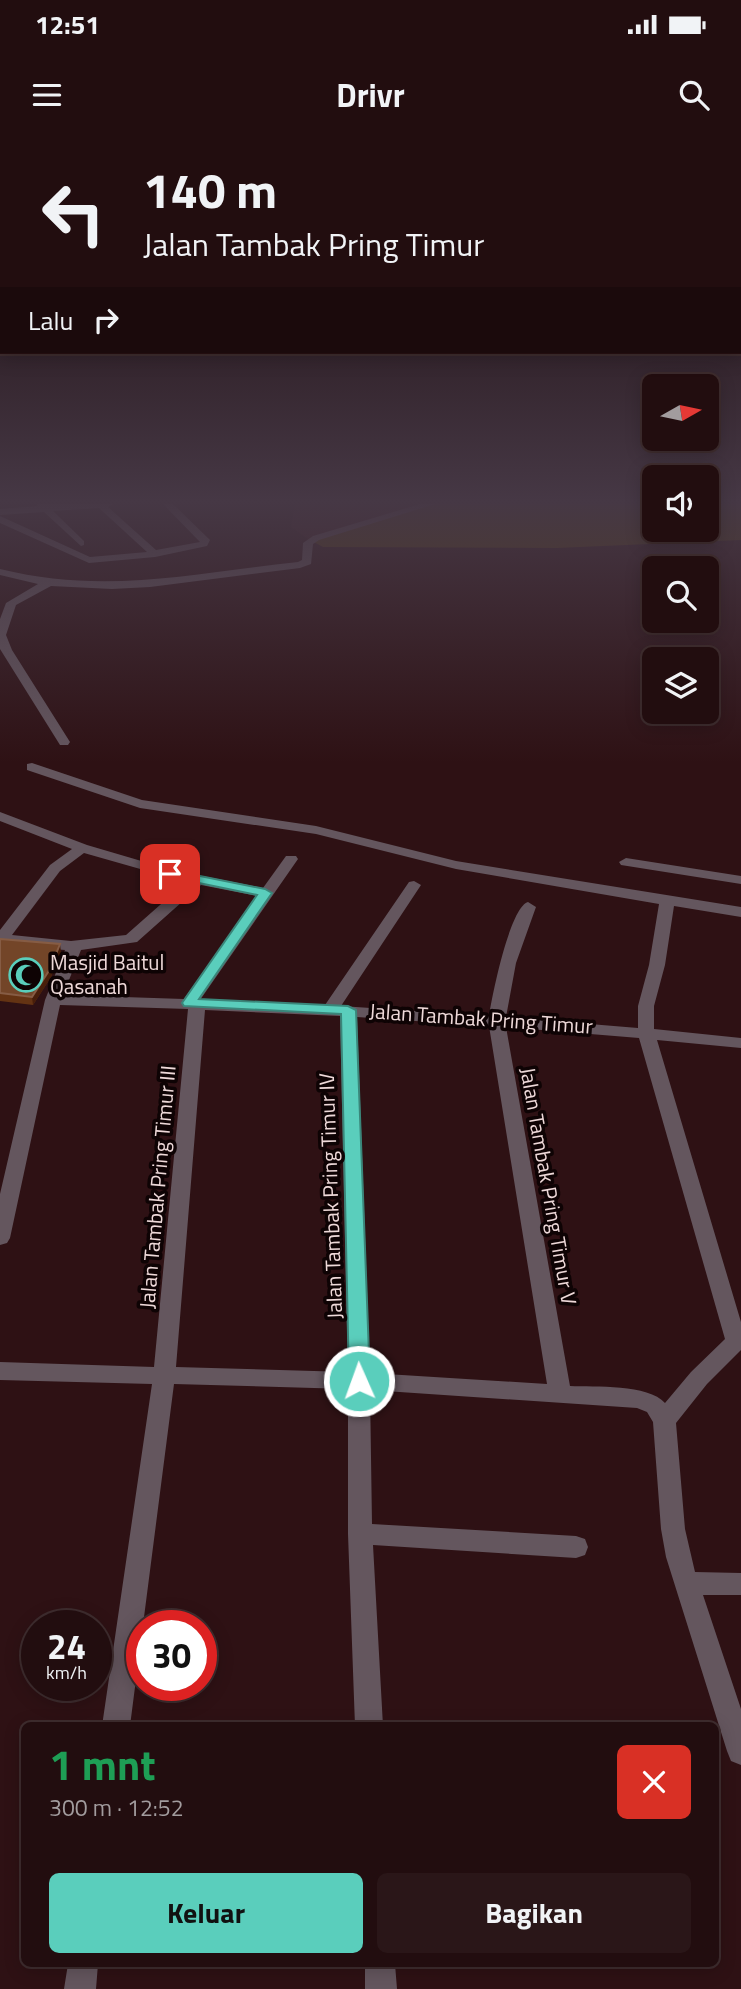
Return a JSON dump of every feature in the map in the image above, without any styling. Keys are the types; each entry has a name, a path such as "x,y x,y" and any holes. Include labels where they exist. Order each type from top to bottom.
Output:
{"street":[{"path":"35,590 11,603 0,635 6,650 64,742"},
{"path":"32,767 140,804 316,830 456,864 741,912"},
{"path":"0,816 82,848 197,880 265,893"},
{"path":"1,939 55,868 82,848"},
{"name":"Jalan Tambak Pring Timur III","path":"117,1722 164,1375 193,1003 265,893 291,859"},
{"path":"626,862 741,880"},
{"path":"1,939 71,946 131,939 197,880"},
{"path":"339,1009 414,885"},
{"path":"664,1420 738,1337 646,1033 646,1006 657,965 667,900"},
{"name":"Jalan Tambak Pring Timur V","path":"528,907 507,961 497,1021 560,1393"},
{"path":"0,1238 52,1000 73,949 71,946"},
{"name":"Jalan Tambak Pring Timur","path":"52,1000 339,1009 741,1043"},
{"name":"Jalan Tambak Pring Timur IV","path":"339,1009 359,1381 360,1534 369,1722"},
{"path":"0,1371 359,1381 640,1399 654,1406 664,1420 673,1530 687,1583 741,1751"},
{"path":"360,1534 576,1547"},
{"path":"687,1583 741,1584"},
{"path":"79,1989 83,1967"},
{"path":"380,1967 381,1989"}],"building":[{"name":"Masjid Baitul Qasanah","path":"0,939 60,944 50,969 32,997 0,993"}],"place":[{"name":"Masjid Baitul Qasanah","path":"26,975"}],"route":[{"path":"170,874 265,893 189,1003 348,1010 359,1381"}]}
